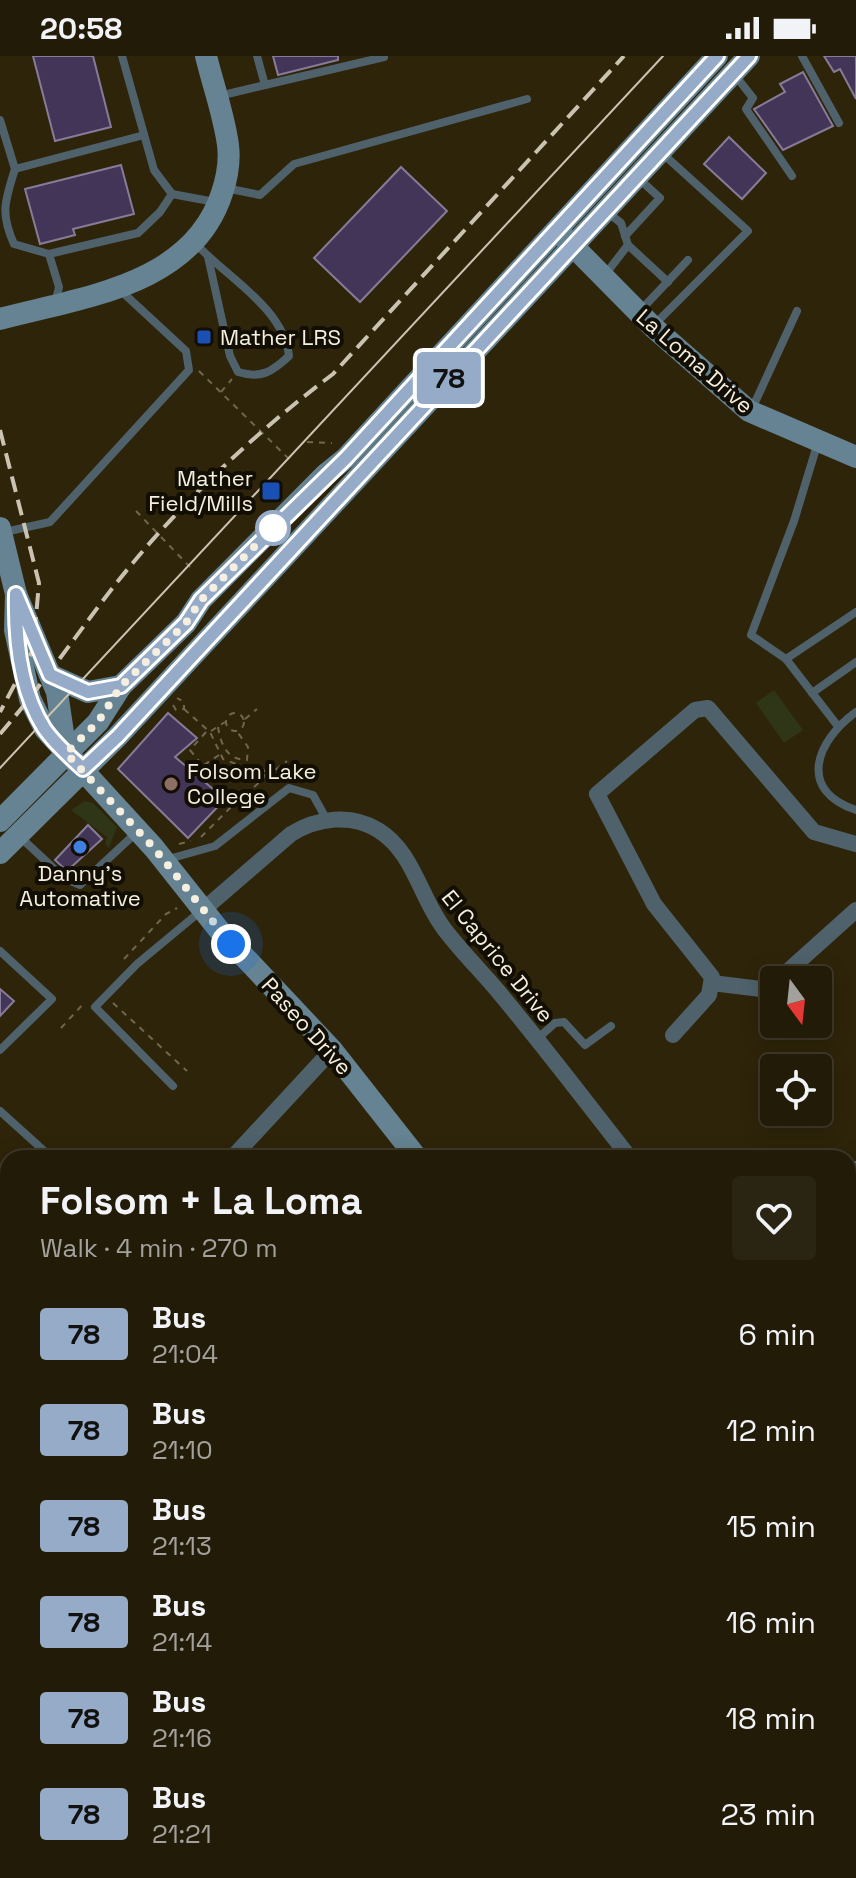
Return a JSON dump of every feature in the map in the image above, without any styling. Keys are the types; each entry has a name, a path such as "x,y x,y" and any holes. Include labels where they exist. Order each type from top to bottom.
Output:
{"main road":[{"path":"0,319 117,287 202,250 222,195 229,147 206,56"},
{"path":"74,761 118,736 566,238 717,56"},
{"path":"0,853 9,828 74,761 121,686 186,623 201,600 566,238 605,211 749,56"},
{"name":"La Loma Drive","path":"566,238 646,319 751,412 856,457"},
{"path":"0,532 12,596 57,692 74,761"},
{"name":"Paseo Drive","path":"12,596 15,630 30,699 45,729 138,831 170,854 203,910 332,1050 411,1150"},
{"path":"50,675 88,692 121,686"}],"street":[{"path":"673,1035 709,995 712,983 710,973 654,904 597,794 695,710 708,708 814,832 856,844"},
{"name":"El Caprice Drive","path":"203,910 291,834 327,820 364,824 396,844 434,916 537,1039 624,1150"},
{"path":"794,966 856,910"},
{"path":"712,983 760,985"},
{"path":"239,1150 332,1050"}],"lane":[{"path":"122,56 154,170 172,194"},
{"path":"257,56 265,85"},
{"path":"216,96 386,56"},
{"path":"802,56 839,123"},
{"path":"733,74 753,98 746,109 792,176"},
{"path":"172,194 260,195 294,164 527,99"},
{"path":"0,120 15,169 4,221 14,244 49,254 138,233 160,212 172,194"},
{"path":"15,169 144,135"},
{"path":"646,319 748,231 660,151"},
{"path":"625,236 660,198 636,177"},
{"path":"605,211 621,223 628,245 668,282"},
{"path":"603,276 628,245"},
{"path":"202,250 276,319 287,336 289,356 274,370 256,377 238,372 230,356 202,250"},
{"path":"49,254 59,287 55,304"},
{"path":"646,319 668,282 688,260"},
{"path":"0,532 50,522 189,370 186,351 117,287"},
{"path":"751,412 797,311"},
{"path":"818,441 794,521 751,635 786,659 837,725"},
{"path":"786,659 856,612"},
{"path":"812,693 856,662"},
{"path":"856,712 837,725 820,752 819,778 824,791 832,798 856,810"},
{"path":"170,854 208,847 289,788 299,788 313,795 327,820"},
{"path":"9,828 64,878 80,885 138,831"},
{"path":"173,1086 95,1007 137,964 203,910"},
{"path":"0,951 52,999 0,1050"},
{"path":"537,1039 555,1023 564,1022 585,1045 611,1026"},
{"path":"0,1111 43,1150"}],"path":[{"path":"190,362 290,460"},
{"path":"221,392 238,372"},
{"path":"307,442 330,440 335,447"},
{"path":"136,511 190,567"},
{"path":"175,698 184,702 184,709 208,732 220,754 234,765 263,768 265,778"},
{"path":"172,702 176,710 184,709"},
{"path":"236,730 257,709"},
{"path":"234,804 190,750 208,732 225,722 227,716 235,713 244,720"},
{"path":"225,722 230,730 236,730"},
{"path":"218,727 224,749 232,757 247,760"},
{"path":"236,730 248,747 247,760 253,769 252,779 261,781"},
{"path":"203,766 220,754"},
{"path":"170,854 183,841 201,837 234,804 287,761"},
{"path":"105,995 187,1071"}],"green space":[{"path":"774,690 803,730 784,743 756,703"},
{"path":"85,801 93,803 117,827 109,848 105,844 107,837 71,810"}],"building":[{"path":"33,56 93,56 111,127 55,141"},
{"path":"273,56 338,56 338,60 278,75"},
{"path":"824,56 856,56 856,99 840,69 834,72"},
{"path":"803,72 833,126 783,150 754,109 785,92 780,84"},
{"path":"729,137 766,173 742,199 704,164"},
{"path":"121,165 134,214 73,229 75,235 40,244 25,189"},
{"path":"401,167 447,211 360,302 314,258"},
{"name":"Folsom Lake College","path":"168,713 197,738 175,757 225,799 188,838 118,769"},
{"path":"88,825 102,839 67,871 55,860"},
{"path":"0,989 14,1001 0,1016"}],"tram line":[{"path":"0,768 663,56"}],"railway":[{"path":"0,734 135,560 187,502 273,422 333,374 624,56"},
{"path":"0,430 39,583 33,650 0,712"}],"bus line":[{"name":"78","path":"717,56 346,458 326,474 201,600 186,623 121,686 88,692 73,688 50,675 36,634 16,594 15,630 30,699 45,729 83,769 118,736 749,56"}],"place":[{"name":"Mather LRS","path":"204,337"},
{"name":"Mather Field/Mills","path":"271,491"},
{"name":"Folsom Lake College","path":"171,784"},
{"name":"Danny's Automative","path":"80,847"}],"route":[{"path":"231,944 154,848 66,753 98,722 121,686 186,623 201,600 273,528"}]}
